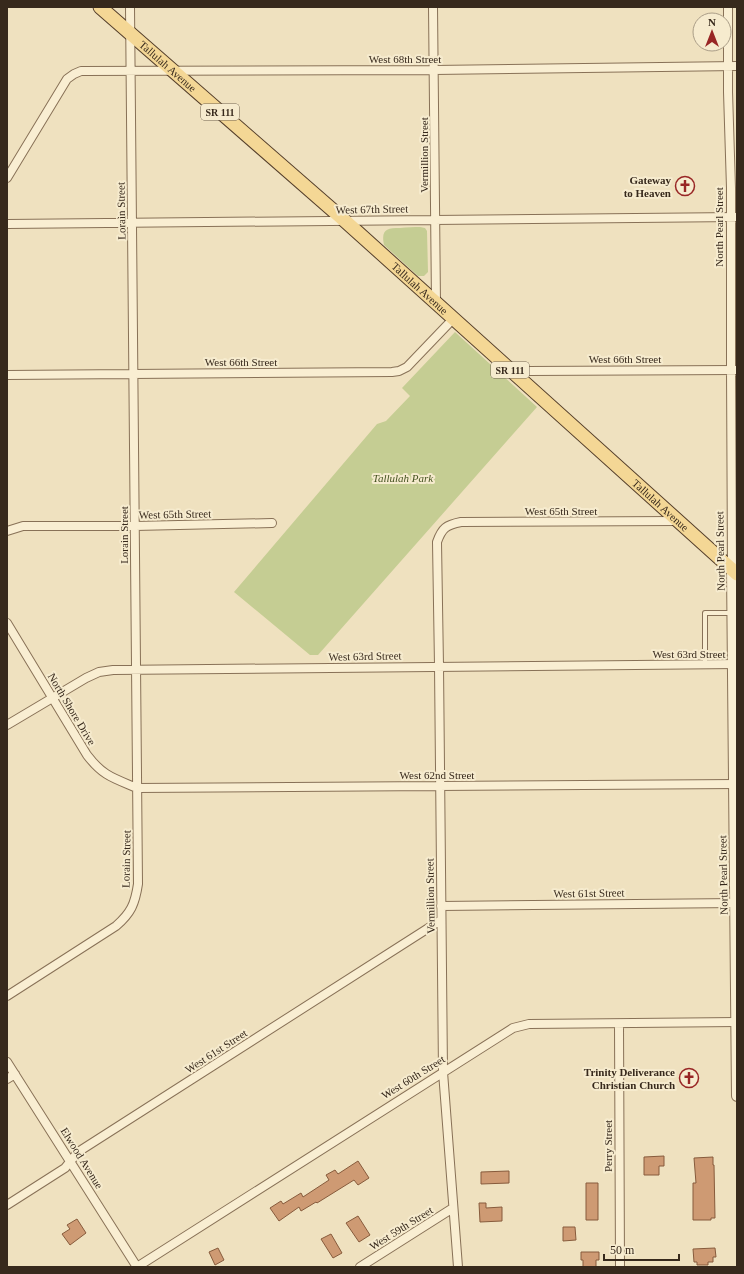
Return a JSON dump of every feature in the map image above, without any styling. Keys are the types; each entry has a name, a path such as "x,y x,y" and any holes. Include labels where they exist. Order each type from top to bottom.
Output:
{"main road":[{"name":"Tallulah Avenue","path":"100,7 344,220 735,572"}],"street":[{"name":"Lorain Street","path":"7,996 116,926 125,918 133,907 138,884 136,526 133,374 130,7"},
{"name":"Vermillion Street","path":"434,7 436,303"},
{"name":"North Pearl Street","path":"728,7 728,66 734,217 735,572 733,613 736,784 737,1096"},
{"name":"West 68th Street","path":"7,178 67,79 81,71 434,70 737,66"},
{"name":"West 67th Street","path":"7,224 734,217"},
{"name":"West 66th Street","path":"7,375 392,372 399,371 407,367 414,361 453,319"},
{"name":"West 66th Street","path":"513,373 528,371 734,370"},
{"name":"West 65th Street","path":"444,527 461,522 678,521"},
{"name":"West 65th Street","path":"7,531 23,526 136,526 272,523"},
{"name":"Vermillion Street","path":"444,527 437,542 443,1072 458,1267"},
{"name":"North Shore Drive","path":"7,623 95,766 108,776 137,788"},
{"name":"West 63rd Street","path":"7,725 86,678 99,672 113,670 735,664"},
{"name":"West 62nd Street","path":"137,788 736,784"},
{"name":"West 61st Street","path":"441,906 736,903"},
{"name":"West 61st Street","path":"7,1205 65,1168 78,1152 441,920"},
{"name":"West 60th Street","path":"137,1267 512,1028 529,1024 737,1022"},
{"name":"Perry Street","path":"619,1024 620,1267"},
{"name":"Elwood Avenue","path":"7,1062 137,1267"},
{"path":"7,1079 15,1074"},
{"name":"West 59th Street","path":"360,1267 453,1208"}],"lane":[{"path":"704,664 705,613 733,613"}],"green space":[{"path":"425,228 427,231 428,272 424,276 418,276 384,245 383,240 384,233 388,229"},
{"name":"Tallulah Park","path":"455,332 537,407 318,655 310,655 234,592 377,424 386,421 410,396 402,388"}],"building":[{"path":"664,1156 664,1166 659,1166 659,1175 644,1175 644,1157"},
{"path":"713,1157 715,1218 711,1218 711,1220 693,1220 693,1183 696,1183 694,1158"},
{"path":"358,1161 369,1178 358,1185 354,1180 301,1211 299,1207 279,1221 270,1208 281,1201 283,1204 301,1193 303,1197 329,1180 326,1175 335,1170 338,1174"},
{"path":"509,1171 509,1183 481,1184 481,1172"},
{"path":"586,1183 598,1183 598,1220 586,1220"},
{"path":"479,1203 486,1203 486,1208 502,1207 502,1221 480,1222"},
{"path":"358,1216 370,1235 359,1242 346,1223"},
{"path":"77,1219 86,1233 70,1245 62,1234 70,1229 67,1225"},
{"path":"563,1227 575,1227 576,1240 563,1241"},
{"path":"331,1234 342,1253 333,1258 321,1239"},
{"path":"218,1248 224,1260 215,1265 209,1252"},
{"path":"715,1248 716,1257 713,1257 713,1262 708,1262 708,1265 697,1265 697,1262 694,1262 693,1249"},
{"path":"581,1252 599,1252 599,1260 596,1260 596,1267 583,1267"}],"place":[{"name":"Gateway to Heaven","path":"685,186"},
{"name":"Trinity Deliverance Christian Church","path":"689,1078"}]}
